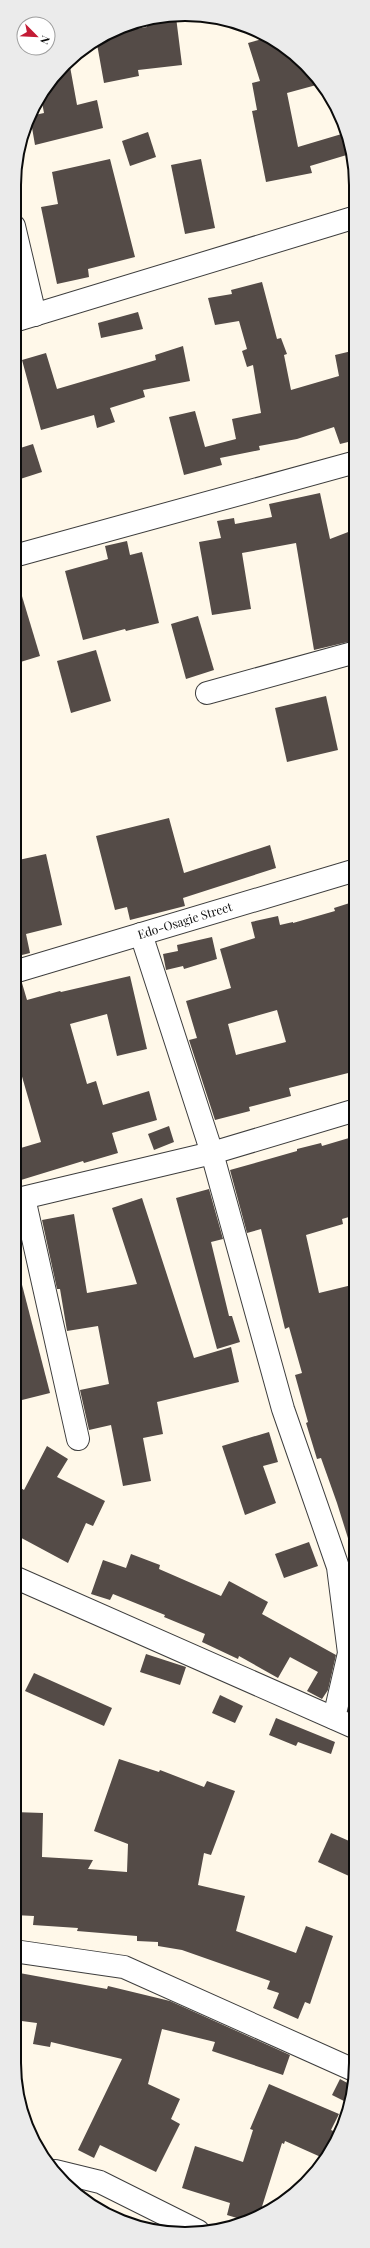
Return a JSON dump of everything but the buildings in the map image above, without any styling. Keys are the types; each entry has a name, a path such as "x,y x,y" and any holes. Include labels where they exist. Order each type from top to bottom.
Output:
{"street":[{"path":"21,319 349,219"},
{"path":"21,256 35,315"},
{"path":"21,554 349,464"},
{"path":"207,693 349,654"},
{"name":"Edo-Osagie Street","path":"21,970 349,872"},
{"path":"141,934 212,1153 283,1409 338,1567 349,1646"},
{"path":"21,1199 212,1153 349,1112"},
{"path":"21,1207 78,1440"},
{"path":"21,1580 349,1725"},
{"path":"334,1718 349,1657"},
{"path":"21,1952 124,1967 349,2068"},
{"path":"64,2173 100,2182 192,2227"}]}
